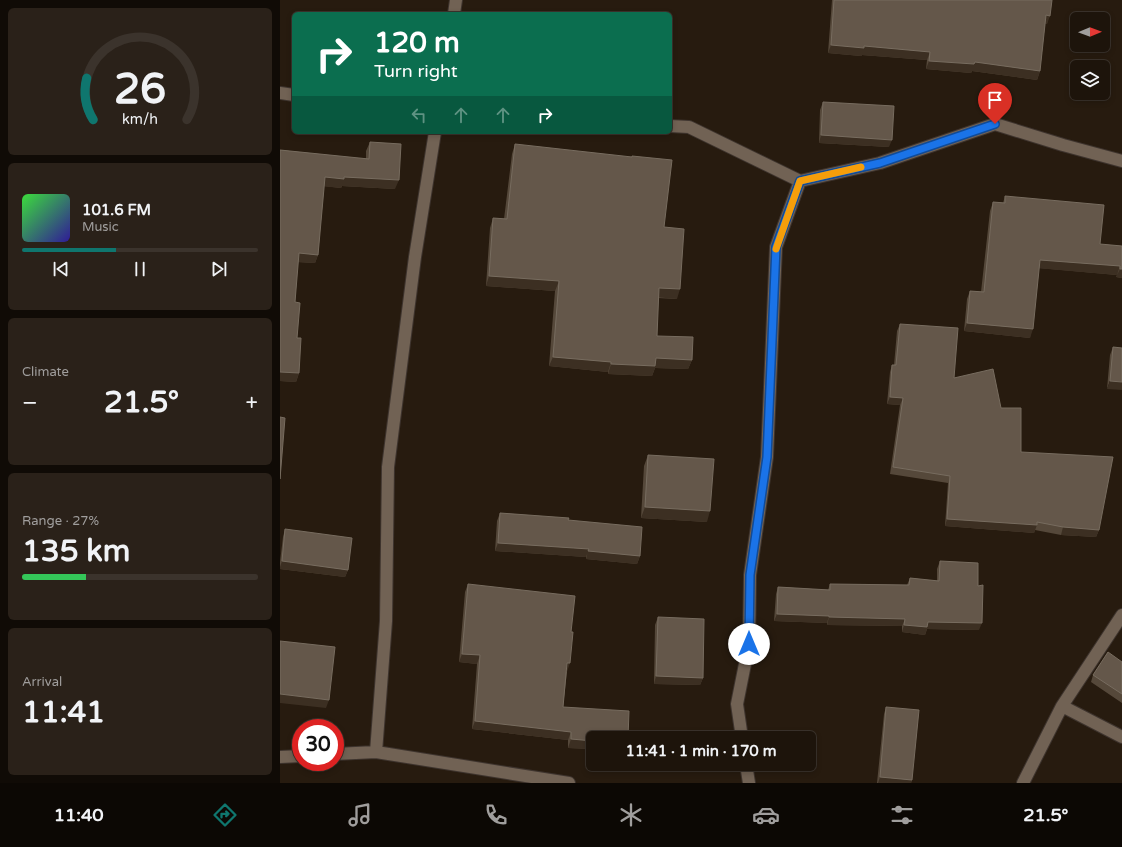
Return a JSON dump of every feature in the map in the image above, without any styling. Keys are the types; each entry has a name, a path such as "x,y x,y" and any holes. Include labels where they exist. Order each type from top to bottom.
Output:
{"street":[{"path":"454,12 456,0"},
{"path":"280,93 292,95"},
{"path":"672,126 689,127 800,181 880,163 995,124 1122,161"},
{"path":"376,752 386,621 388,467 414,257 435,134"},
{"path":"741,731 737,704 749,644 750,575 767,457 776,247 800,181"},
{"path":"1023,783 1062,706 1122,615"},
{"path":"1062,706 1122,737"},
{"path":"344,754 376,752 569,783"},
{"path":"280,757 292,756"},
{"path":"747,771 749,783"}],"building":[{"path":"834,0 1052,0 1050,16 1046,15 1040,71 975,62 974,64 929,61 930,52 864,46 864,48 831,45"},
{"path":"823,102 894,106 892,140 821,135"},
{"path":"370,142 401,144 399,180 344,177 344,179 325,177 318,255 299,253 295,302 300,303 297,338 301,338 299,373 280,372 280,150 369,159"},
{"path":"515,144 672,160 664,227 684,229 680,289 659,288 657,336 693,337 692,360 656,358 655,366 611,364 611,362 553,357 559,281 489,276 493,218 507,219"},
{"path":"1005,196 1104,205 1100,244 1122,246 1122,269 1120,269 1120,266 1040,260 1033,329 967,323 970,291 984,292 993,202 1005,203"},
{"path":"900,324 958,328 954,378 993,369 1001,408 1021,408 1021,452 1113,457 1099,530 1063,527 1037,522 1037,525 947,519 950,476 893,467 903,398 890,397 892,365 896,365"},
{"path":"1113,347 1122,348 1122,382 1110,381"},
{"path":"280,417 285,418 280,479"},
{"path":"648,455 714,459 710,511 645,507"},
{"path":"500,513 569,518 568,520 642,527 640,556 588,551 589,549 498,543"},
{"path":"285,529 352,538 348,570 282,561"},
{"path":"940,561 978,563 978,586 983,585 982,623 928,622 927,627 904,625 905,619 777,614 778,587 830,590 830,584 909,585 910,578 939,581"},
{"path":"468,584 575,596 571,632 573,632 570,663 567,663 563,707 629,711 628,731 586,731 586,740 571,739 571,732 475,721 480,655 462,654"},
{"path":"658,617 704,619 703,678 656,676"},
{"path":"280,641 335,647 329,700 280,694"},
{"path":"1108,652 1122,662 1122,694 1093,675"},
{"path":"886,707 919,710 912,780 880,777"}],"slow traffic":[{"path":"776,249 800,181 861,167"}],"route":[{"path":"749,644 750,575 767,457 776,247 800,181 880,163 995,124"}]}
